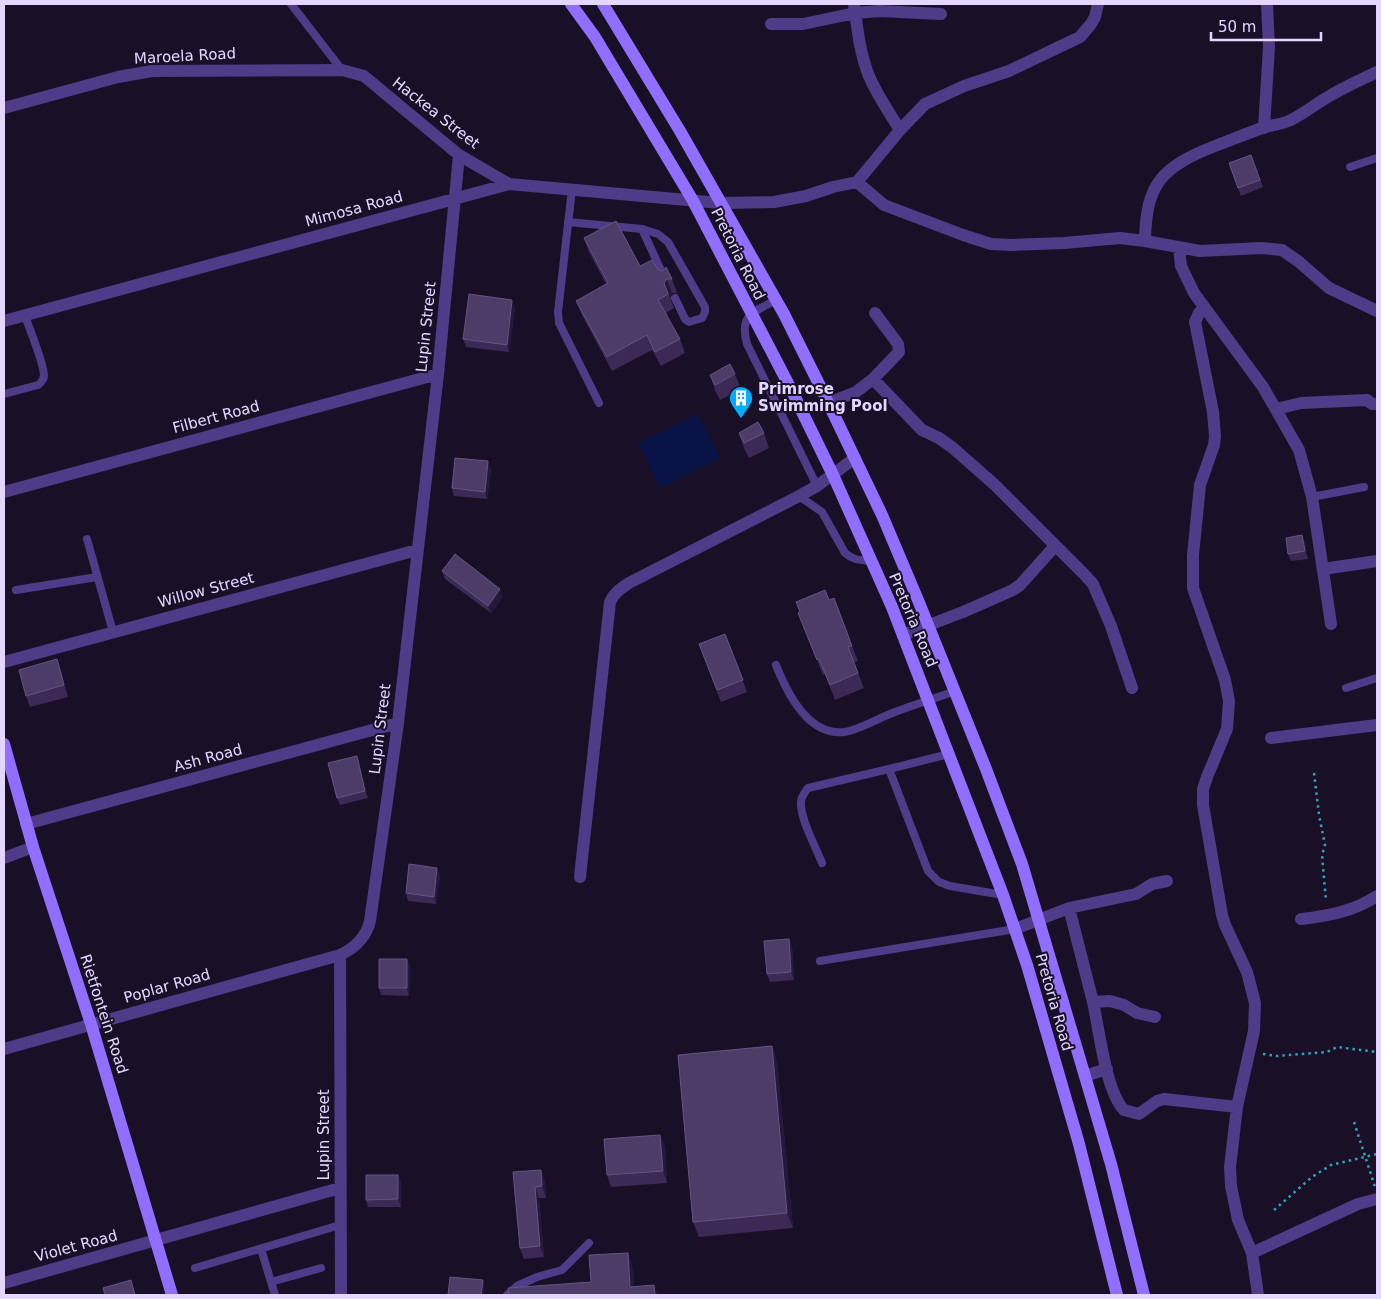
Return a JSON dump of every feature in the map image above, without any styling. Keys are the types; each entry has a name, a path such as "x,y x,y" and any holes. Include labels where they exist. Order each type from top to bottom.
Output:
{"main road":[{"name":"Pretoria Road","path":"572,4 595,37 692,199 750,314 791,389 833,475 903,635 1004,895 1027,965 1079,1144 1118,1295"},
{"name":"Pretoria Road","path":"604,4 680,131 776,300 882,515 955,691 1022,864 1111,1164 1144,1295"},
{"name":"Rietfontein Road","path":"4,744 33,847 91,1024 172,1295"}],"street":[{"path":"1098,4 1096,17 1080,37 1009,71 964,86 925,104 900,130 857,182 884,205 990,244 1064,243 1120,238 1200,251 1261,248 1282,250 1298,261 1329,288 1377,311"},
{"path":"1264,128 1269,47 1266,4"},
{"path":"854,8 861,50 868,74 875,90 900,130"},
{"path":"771,24 803,24 854,8 941,14"},
{"name":"Maroela Road","path":"4,108 118,77 152,71 342,70"},
{"name":"Hackea Street","path":"342,70 364,76 459,155 509,184"},
{"path":"1145,241 1145,224 1149,202 1158,183 1172,167 1200,152 1264,128 1290,121 1331,95 1377,72"},
{"name":"Lupin Street","path":"340,1295 340,955 355,946 369,929 398,723 438,374 459,155"},
{"name":"Mimosa Road","path":"4,322 509,184 720,202 774,202 806,196 857,182"},
{"path":"1179,248 1182,266 1194,294 1264,387 1299,450 1312,497 1331,624"},
{"path":"1204,307 1195,322 1214,420 1215,436 1214,445 1200,485 1193,555 1193,588 1228,691 1229,715 1227,729 1203,789 1203,805 1222,915 1254,993 1255,1019 1237,1107 1230,1167 1231,1186 1238,1220 1252,1254 1258,1295"},
{"path":"828,403 856,392 895,358 899,350 898,344 876,313"},
{"name":"Filbert Road","path":"4,492 438,374"},
{"path":"873,379 922,430 939,438 953,448 995,485 1093,584 1111,626 1132,688"},
{"path":"1276,409 1301,403 1367,400 1372,404 1377,404"},
{"path":"580,877 610,602 613,596 629,583 817,486 855,458"},
{"path":"903,635 1013,590 1020,585 1055,546"},
{"name":"Willow Street","path":"4,662 418,550"},
{"path":"1323,569 1377,561"},
{"name":"Ash Road","path":"26,824 398,723"},
{"path":"1271,738 1377,725"},
{"path":"4,858 33,847"},
{"path":"1015,929 1069,908 1136,894 1152,884 1167,881"},
{"path":"1301,919 1355,908 1377,896"},
{"path":"1069,908 1093,1002 1107,1069 1121,1107 1128,1112 1138,1114 1157,1101 1164,1099 1237,1107"},
{"name":"Poplar Road","path":"4,1049 340,955"},
{"path":"1093,1002 1110,1001 1155,1017"},
{"path":"1085,1076 1107,1069"},
{"name":"Violet Road","path":"4,1283 340,1188"},
{"path":"1252,1254 1358,1204 1376,1193"}],"lane":[{"path":"290,4 342,70"},
{"path":"1350,167 1377,158"},
{"path":"572,189 558,312 559,322 600,403"},
{"path":"568,222 642,229 658,234 668,242 705,307 702,318 689,322 685,319 675,298"},
{"path":"642,229 666,280"},
{"path":"776,300 750,314 744,324 744,334 817,486"},
{"path":"4,394 38,385 42,381 44,374 26,316"},
{"path":"1312,497 1364,487"},
{"path":"798,496 822,512 845,553 856,560 870,560"},
{"path":"86,539 113,632"},
{"path":"16,590 97,577"},
{"path":"776,665 786,689 810,720 830,732 846,732 902,709 955,691"},
{"path":"1346,688 1377,678"},
{"path":"822,863 803,815 802,796 808,788 949,754"},
{"path":"889,769 928,871 939,882 950,886 1004,895"},
{"path":"820,960 1015,929"},
{"path":"194,1268 340,1226"},
{"path":"507,1295 517,1286 537,1277 562,1270 589,1243"},
{"path":"261,1248 275,1295"},
{"path":"271,1282 321,1268"}],"path":[{"path":"1314,773 1318,815 1325,845 1322,855 1328,915"},
{"path":"1249,1052 1277,1056 1327,1052 1337,1047 1377,1052"},
{"path":"1354,1122 1376,1193"},
{"path":"1274,1210 1312,1177 1331,1165 1377,1154"}],"shaded area":[{"path":"698,414 720,458 660,488 638,443"}],"building":[{"path":"1251,155 1260,180 1238,188 1229,163"},
{"path":"616,221 640,266 652,260 658,270 663,271 666,267 672,279 667,279 664,283 668,294 658,300 680,339 655,352 647,335 607,357 576,301 608,283 584,238"},
{"path":"469,294 512,300 507,345 463,339"},
{"path":"730,364 735,374 715,385 710,375"},
{"path":"758,422 764,433 744,443 739,433"},
{"path":"455,458 488,461 485,492 452,488"},
{"path":"1302,535 1305,551 1288,554 1286,538"},
{"path":"455,554 500,589 488,606 442,571"},
{"path":"825,590 829,600 834,598 852,646 848,647 858,673 830,685 819,659 817,660 798,613 800,612 796,602"},
{"path":"725,634 743,680 717,690 699,644"},
{"path":"57,659 64,685 26,696 19,670"},
{"path":"357,756 365,791 337,798 328,763"},
{"path":"409,864 437,868 434,897 406,893"},
{"path":"789,939 791,972 767,974 764,941"},
{"path":"379,959 407,959 407,988 379,988"},
{"path":"772,1046 787,1213 693,1222 678,1055"},
{"path":"660,1135 663,1171 607,1175 604,1139"},
{"path":"541,1170 542,1186 535,1187 540,1246 520,1248 513,1172"},
{"path":"366,1175 398,1175 398,1199 366,1200"},
{"path":"628,1253 630,1287 654,1285 655,1295 509,1295 508,1288 591,1282 589,1255"},
{"path":"450,1277 483,1280 481,1295 448,1295"},
{"path":"131,1280 135,1295 105,1295 103,1288"}],"place":[{"name":"Primrose Swimming Pool","path":"741,419"}]}
